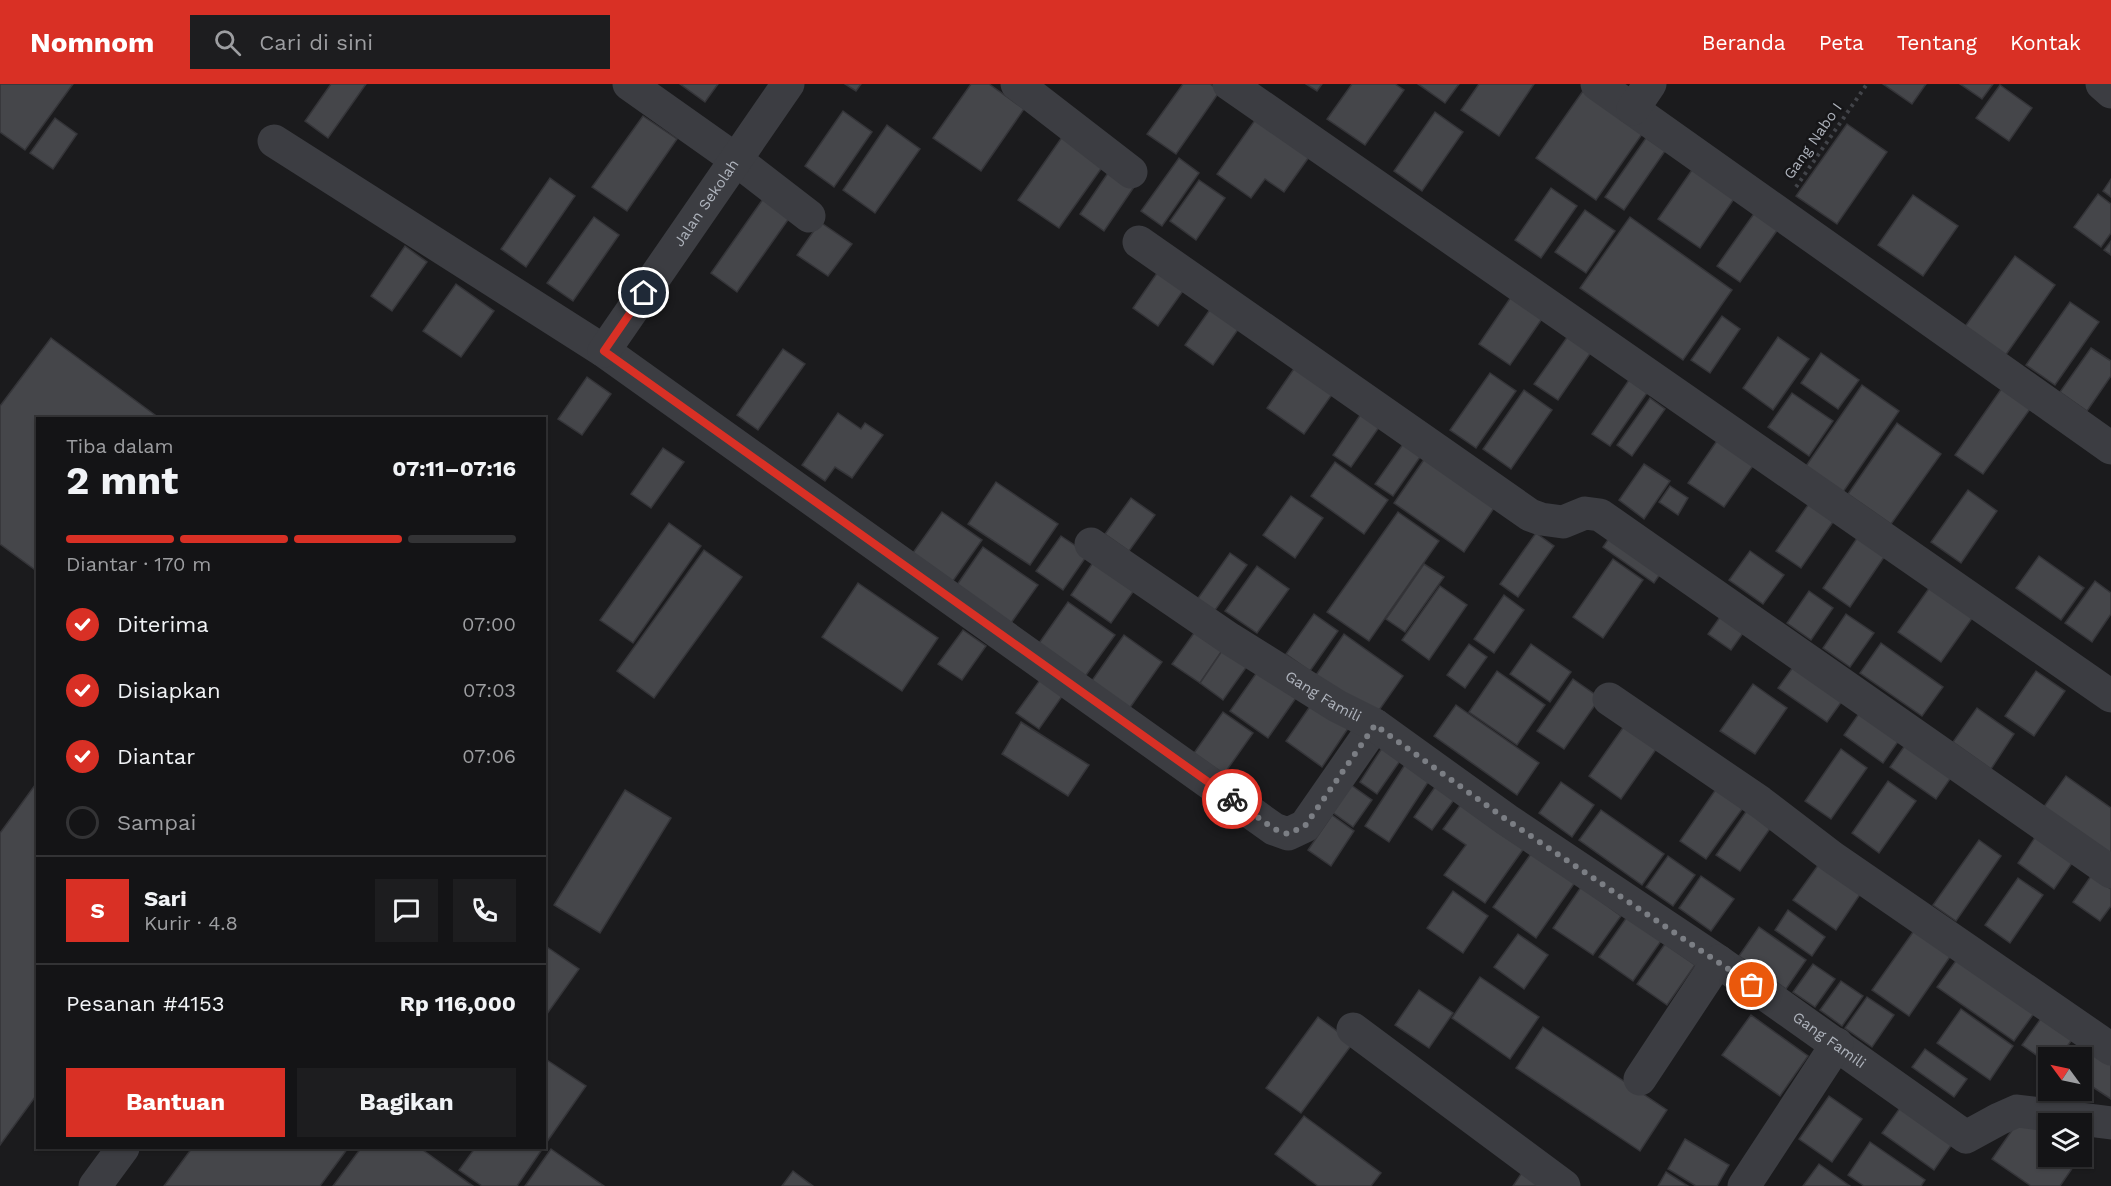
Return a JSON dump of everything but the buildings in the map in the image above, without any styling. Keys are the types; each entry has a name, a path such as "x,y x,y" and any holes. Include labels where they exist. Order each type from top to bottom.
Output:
{"street":[{"path":"629,84 735,159 809,216"},
{"name":"Jalan Sekolah","path":"604,351 789,84"},
{"path":"1017,84 1131,172"},
{"path":"1229,84 2111,696"},
{"path":"1598,84 1642,96 1779,211 2111,448"},
{"path":"2102,84 2111,92"},
{"path":"274,141 604,351 1274,829 1288,834 1305,826 1375,725"},
{"path":"1139,242 1530,515 1563,522 1585,513 1600,515 2111,872"},
{"name":"Gang Famili","path":"1091,544 1230,639 1337,706 1375,725 1507,820 1718,961 1966,1137 2017,1111 2111,1123"},
{"path":"1609,699 1760,802 1832,856 2111,1049"},
{"path":"1641,1079 1718,961"},
{"path":"1353,1029 1564,1186"},
{"path":"1744,1186 1837,1044"},
{"path":"95,1186 122,1149"}],"path":[{"name":"Gang Nabo I","path":"1779,211 1868,84"}],"way so far":[{"path":"1232,799 1274,829 1288,834 1305,826 1375,725 1507,820 1752,985"}],"route":[{"path":"644,293 604,351 1232,799"}]}
